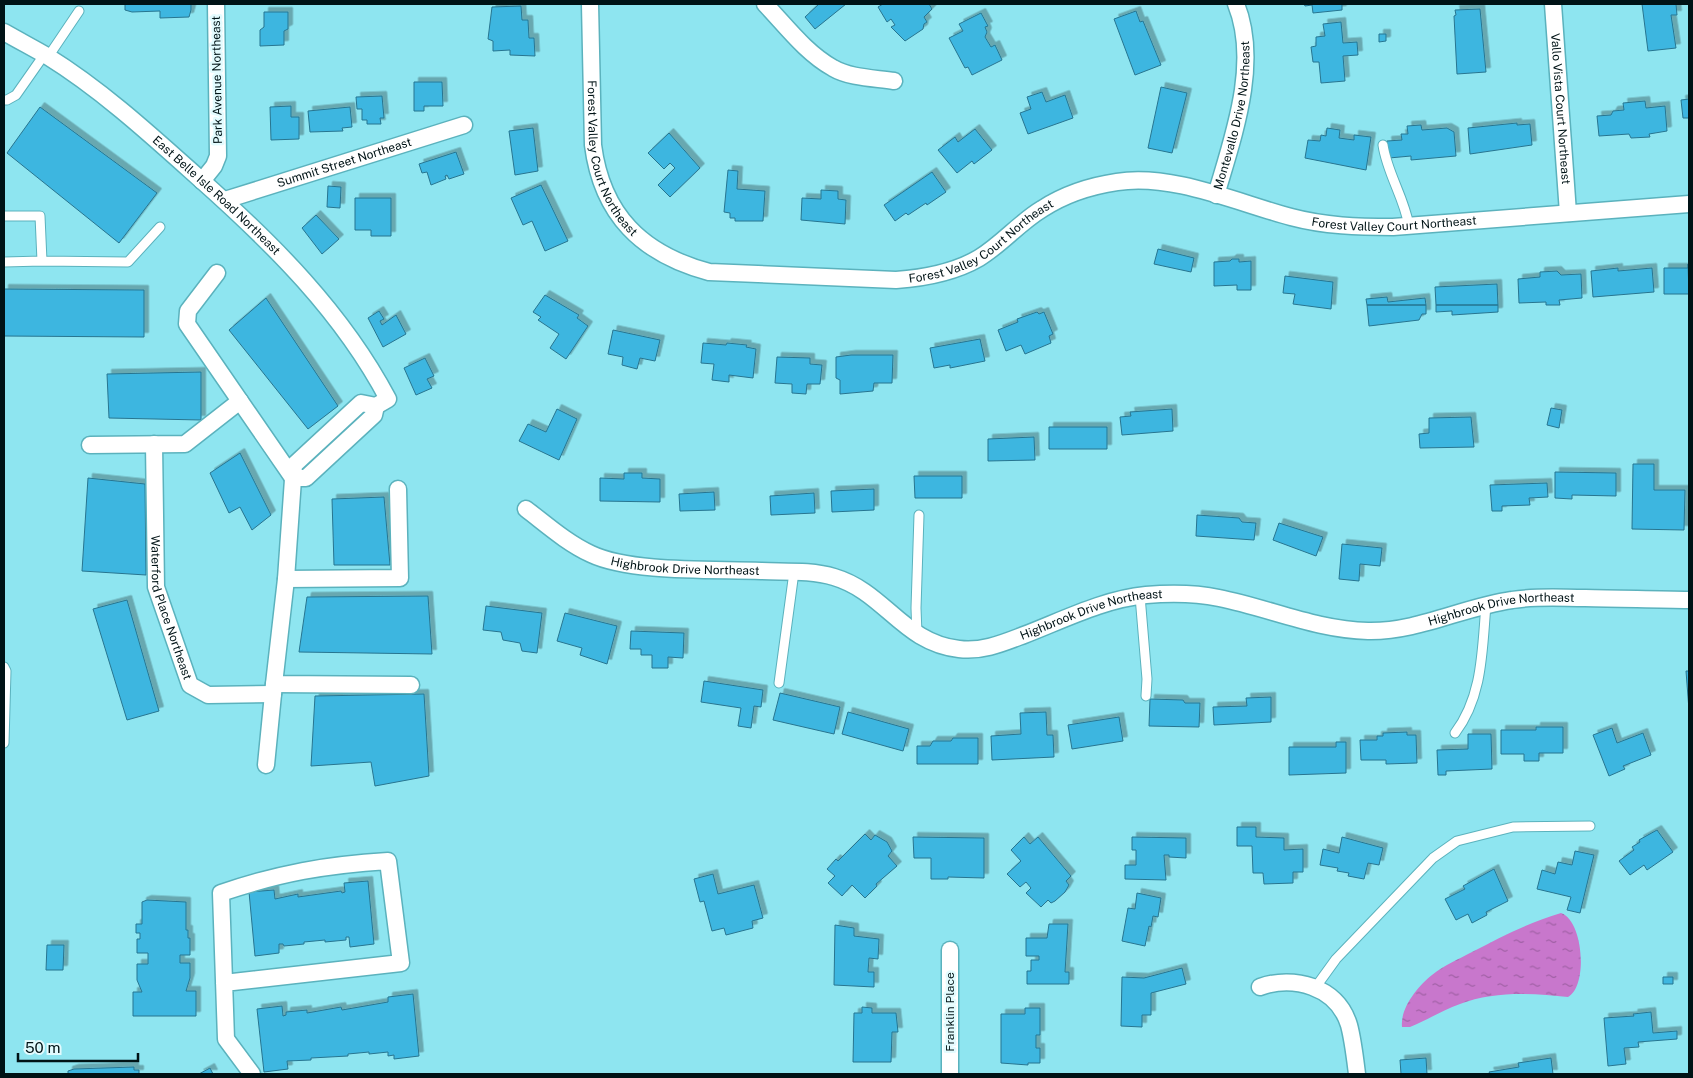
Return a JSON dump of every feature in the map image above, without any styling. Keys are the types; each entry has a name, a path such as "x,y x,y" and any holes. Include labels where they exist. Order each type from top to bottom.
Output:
{"street":[{"name":"Park Avenue Northeast","path":"202,181 214,166 218,156 216,4"},
{"name":"Forest Valley Court Northeast","path":"590,4 593,145 595,164 603,189 615,210 633,233 655,251 681,264 709,272 896,280 917,278 949,270 979,258 1042,209 1066,196 1089,188 1119,182 1147,181 1175,184 1293,217 1326,224 1356,227 1409,226 1689,204"},
{"path":"765,4 802,44 834,69 857,76 894,81"},
{"name":"Montevallo Drive Northeast","path":"1216,195 1244,90 1245,50 1236,4"},
{"name":"Vallo Vista Court Northeast","path":"1553,4 1568,213"},
{"name":"East Belle Isle Road Northeast","path":"4,32 46,56 147,132 225,200 309,284 338,320 382,402 374,415 306,478 293,478"},
{"name":"Summit Street Northeast","path":"225,200 464,125"},
{"path":"217,274 188,311 188,324 293,478 286,579 266,765"},
{"path":"90,445 186,444 240,401"},
{"name":"Waterford Place Northeast","path":"154,444 156,587 190,685 197,690 216,696 273,689 411,684"},
{"path":"286,579 400,578 398,489"},
{"name":"Highbrook Drive Northeast","path":"526,509 561,537 593,555 627,566 794,572 831,576 851,583 882,604 901,624 917,636 938,645 960,649 979,649 999,645 1112,602 1140,596 1169,594 1219,598 1325,626 1368,631 1404,628 1486,605 1515,599 1542,597 1689,600"},
{"path":"224,983 401,963 388,860 306,868 266,878 221,893 224,983 226,1039 252,1074"},
{"name":"Franklin Place","path":"950,950 950,1074"},
{"path":"1260,987 1286,981 1298,982 1325,993 1344,1014 1348,1024 1357,1074"}],"lane":[{"path":"4,100 16,95 79,11"},
{"path":"1383,145 1384,156 1405,205 1409,226"},
{"path":"4,216 40,216 42,262"},
{"path":"4,262 128,262 160,227"},
{"path":"917,636 919,516"},
{"path":"779,683 794,572"},
{"path":"1140,596 1147,679 1146,696"},
{"path":"1455,733 1466,718 1476,692 1486,605"},
{"path":"4,667 6,680 4,743"},
{"path":"1315,988 1336,959 1433,858 1457,841 1513,827 1590,826"}],"water":[{"path":"1561,913 1569,918 1575,928 1581,954 1579,981 1574,991 1568,997 1513,994 1486,997 1454,1006 1410,1027 1402,1027 1404,1012 1411,998 1421,985 1437,971 1516,930"}],"building":[{"path":"125,4 191,4 191,10 189,17 160,18 160,11 132,12 125,10"},
{"path":"819,4 846,4 815,29 805,17"},
{"path":"883,4 929,4 932,9 924,17 927,22 924,24 923,29 905,41 891,27 895,25 891,19 887,22 878,7"},
{"path":"1304,4 1342,4 1342,10 1313,13 1312,5 1305,6"},
{"path":"1642,4 1676,4 1677,15 1671,15 1676,48 1648,51"},
{"path":"521,6 522,20 528,20 529,38 534,38 535,56 510,55 510,50 493,51 493,41 488,39 492,7"},
{"path":"1480,9 1486,72 1457,74 1455,10"},
{"path":"1136,11 1140,22 1143,21 1161,65 1135,75 1114,19"},
{"path":"264,12 288,12 288,29 284,31 284,45 260,46 260,30 264,27"},
{"path":"981,13 988,26 985,27 987,32 985,37 991,47 995,45 1002,60 972,75 968,67 965,68 949,38 963,31 959,24"},
{"path":"1341,22 1343,43 1357,42 1358,55 1343,56 1345,81 1321,83 1319,62 1313,62 1311,47 1316,46 1316,37 1325,36 1323,24"},
{"path":"1379,34 1386,34 1386,41 1379,42"},
{"path":"414,82 442,82 443,106 424,106 424,111 414,111"},
{"path":"1161,87 1187,93 1172,153 1148,148"},
{"path":"1042,92 1046,102 1065,95 1073,118 1028,134 1020,113 1031,109 1027,97"},
{"path":"382,96 384,118 380,118 381,124 367,124 367,120 362,120 362,109 357,109 356,97"},
{"path":"1689,99 1689,118 1683,118 1681,100"},
{"path":"1645,101 1646,108 1665,106 1667,131 1649,134 1650,137 1631,138 1629,134 1599,136 1597,116 1611,115 1613,111 1624,110 1623,103"},
{"path":"291,106 291,117 299,117 299,139 271,140 270,107"},
{"path":"40,107 157,193 119,243 7,153"},
{"path":"350,107 352,127 342,128 343,131 310,132 308,111"},
{"path":"1517,123 1517,125 1530,124 1532,145 1470,154 1468,128"},
{"path":"1421,125 1422,130 1447,128 1454,132 1456,156 1411,160 1411,156 1389,158 1387,141 1402,140 1401,134 1408,134 1407,126"},
{"path":"533,128 538,171 515,175 509,131"},
{"path":"1327,128 1340,130 1339,138 1354,140 1354,135 1371,137 1366,170 1305,158 1308,140 1320,141 1321,135 1326,136"},
{"path":"975,129 992,150 974,164 972,161 957,173 938,150 955,137 958,142"},
{"path":"669,133 700,168 670,197 658,185 675,168 670,163 664,169 648,153"},
{"path":"456,152 464,174 449,179 447,175 445,176 446,179 431,185 427,172 422,173 419,164"},
{"path":"728,170 738,171 737,189 765,191 763,221 735,221 735,218 730,218 730,213 724,212"},
{"path":"932,172 946,192 927,205 926,203 908,215 906,213 895,221 884,205"},
{"path":"541,185 568,241 545,251 532,221 523,225 511,198"},
{"path":"328,186 341,187 340,208 327,207"},
{"path":"821,190 838,191 838,199 846,200 845,224 801,220 802,198 821,199"},
{"path":"355,198 391,198 391,236 371,236 371,230 355,230"},
{"path":"316,215 339,239 322,254 302,228"},
{"path":"1158,249 1194,258 1191,272 1154,264"},
{"path":"1232,259 1239,259 1239,262 1251,261 1251,290 1237,290 1237,285 1214,286 1214,262 1230,261"},
{"path":"1688,264 1689,294 1664,294 1664,268 1688,268"},
{"path":"1618,268 1618,271 1652,268 1654,292 1593,297 1591,271"},
{"path":"1557,271 1561,275 1581,274 1582,298 1559,300 1560,305 1546,305 1546,302 1519,303 1518,279 1540,277 1540,272"},
{"path":"1285,276 1333,282 1331,309 1293,304 1295,294 1283,293"},
{"path":"1497,284 1498,305 1436,305 1435,287"},
{"path":"4,289 144,290 144,337 4,336"},
{"path":"545,295 579,315 577,318 588,326 566,359 550,348 559,334 538,320 541,317 533,312"},
{"path":"1387,297 1388,302 1425,298 1426,305 1367,305 1366,299"},
{"path":"266,298 338,406 308,429 229,330"},
{"path":"1367,305 1426,305 1426,314 1422,314 1419,320 1369,326"},
{"path":"1436,305 1498,305 1498,312 1452,315 1452,311 1436,312"},
{"path":"379,311 384,319 380,321 382,325 396,315 406,334 383,347 368,318"},
{"path":"1037,312 1039,314 1044,312 1053,334 1049,336 1051,343 1025,354 1021,345 1006,351 998,330 1018,322 1017,319"},
{"path":"613,330 660,340 655,361 640,358 637,369 622,365 623,357 608,354"},
{"path":"980,339 985,361 950,368 950,365 934,368 930,348"},
{"path":"703,343 747,345 746,347 756,349 753,378 729,375 729,382 712,380 714,364 701,363"},
{"path":"893,355 892,383 874,383 873,391 840,394 840,380 836,378 836,357"},
{"path":"777,357 810,358 810,364 822,365 820,384 807,384 806,394 792,393 792,384 775,383"},
{"path":"425,358 434,376 427,379 432,388 416,395 404,368"},
{"path":"201,372 201,420 109,418 107,374"},
{"path":"1551,408 1562,410 1559,428 1547,425"},
{"path":"557,409 577,419 559,460 519,441 528,424 546,432"},
{"path":"1172,409 1173,431 1122,435 1120,417 1131,416 1130,412"},
{"path":"1471,417 1474,447 1420,448 1419,434 1429,433 1429,418"},
{"path":"1049,427 1107,427 1107,449 1049,449"},
{"path":"1034,437 1035,460 988,461 988,439"},
{"path":"240,453 271,515 252,530 240,507 229,513 210,473"},
{"path":"1633,464 1654,464 1654,490 1685,490 1684,530 1632,529"},
{"path":"1555,472 1616,473 1616,496 1572,495 1572,499 1555,498"},
{"path":"624,473 642,473 642,478 660,479 660,502 600,501 600,478 624,479"},
{"path":"914,476 962,476 962,498 915,498"},
{"path":"88,478 145,484 146,575 82,571"},
{"path":"1547,483 1548,497 1529,498 1530,505 1502,506 1502,511 1492,511 1490,485"},
{"path":"874,489 874,510 832,512 831,491"},
{"path":"714,492 715,510 680,511 679,494"},
{"path":"814,493 815,513 771,515 770,496"},
{"path":"384,497 390,565 334,565 332,499"},
{"path":"1197,515 1239,518 1242,522 1256,523 1254,540 1196,536"},
{"path":"1279,523 1323,537 1316,556 1273,540"},
{"path":"1342,544 1382,548 1380,566 1360,564 1359,581 1339,579"},
{"path":"428,596 432,654 299,652 307,597"},
{"path":"127,600 159,711 127,720 93,609"},
{"path":"486,606 542,613 537,653 522,651 520,643 503,640 501,632 483,630"},
{"path":"565,613 617,626 607,664 580,655 582,648 557,641"},
{"path":"631,631 684,633 683,658 668,657 668,668 652,668 652,655 641,655 641,649 630,649"},
{"path":"1686,671 1689,671 1689,710"},
{"path":"704,681 763,690 761,707 754,706 751,728 738,726 741,708 701,702"},
{"path":"780,693 840,707 834,734 773,720"},
{"path":"424,694 429,776 375,786 371,762 311,766 315,696"},
{"path":"1271,697 1271,722 1214,725 1213,707 1247,706 1246,698"},
{"path":"1150,699 1183,700 1185,703 1200,703 1199,727 1149,726"},
{"path":"848,712 909,729 903,751 842,734"},
{"path":"1046,712 1047,735 1053,735 1054,757 992,760 991,736 1021,734 1020,713"},
{"path":"1119,717 1123,741 1072,749 1068,725"},
{"path":"1536,727 1563,727 1563,753 1539,753 1539,761 1524,761 1524,754 1501,754 1501,730 1536,730"},
{"path":"1612,728 1617,743 1643,733 1651,755 1623,766 1625,769 1609,776 1593,735"},
{"path":"1407,732 1407,735 1416,735 1417,763 1386,764 1386,760 1361,760 1360,740 1377,740 1377,736 1383,736 1383,733"},
{"path":"1468,734 1491,734 1492,769 1446,771 1446,775 1438,775 1437,750 1468,749"},
{"path":"953,738 978,738 978,764 917,764 917,746 930,746 933,741 951,741"},
{"path":"1336,742 1346,742 1346,773 1289,775 1289,747 1336,747"},
{"path":"1237,827 1256,827 1256,837 1284,838 1284,850 1303,849 1303,872 1293,872 1293,883 1264,884 1263,873 1253,873 1252,846 1237,846"},
{"path":"1657,830 1673,852 1647,870 1644,865 1630,875 1619,861 1634,850 1632,847 1640,842 1639,840"},
{"path":"865,834 871,840 875,835 887,842 892,851 888,856 897,866 876,884 877,886 865,898 852,885 842,896 828,883 835,876 827,869 836,859 838,861"},
{"path":"913,837 984,838 984,878 948,877 948,879 931,879 931,858 914,858"},
{"path":"1024,837 1030,844 1038,837 1071,876 1066,881 1069,885 1065,892 1055,901 1051,903 1048,900 1041,907 1026,893 1031,888 1026,882 1020,887 1007,874 1021,861 1011,850"},
{"path":"1132,837 1186,838 1186,858 1164,855 1166,880 1125,879 1125,865 1136,865 1136,850 1132,850"},
{"path":"1342,837 1383,848 1379,865 1368,863 1364,879 1348,876 1349,873 1337,871 1338,868 1320,865 1323,849 1339,853"},
{"path":"1575,851 1594,855 1580,913 1567,910 1571,897 1537,889 1542,870 1555,874 1558,862 1572,865"},
{"path":"1494,869 1508,901 1486,912 1487,915 1472,923 1468,914 1456,920 1445,899 1465,889 1463,886"},
{"path":"713,874 718,894 754,885 763,918 752,921 753,928 726,935 724,928 712,931 704,901 700,902 694,879"},
{"path":"368,881 374,944 350,947 349,937 346,937 346,940 304,942 304,944 284,946 279,944 279,953 255,956 249,892 274,890 275,899 298,894 298,897 341,891 342,893 345,892 344,883"},
{"path":"1137,893 1161,898 1158,917 1153,916 1145,946 1122,941 1128,908 1135,909"},
{"path":"147,900 186,902 186,930 188,930 188,938 190,938 190,955 180,955 180,963 190,963 190,978 186,991 196,991 196,1016 133,1016 133,992 142,992 137,980 137,964 148,964 148,953 137,953 137,939 140,939 140,933 136,933 136,924 142,924 142,902"},
{"path":"1049,924 1068,924 1065,972 1069,972 1069,984 1027,984 1027,971 1031,971 1031,960 1039,960 1039,956 1026,956 1026,938 1047,938"},
{"path":"835,925 854,928 854,936 879,939 878,959 869,958 868,972 874,972 874,987 834,985"},
{"path":"47,945 64,945 63,970 46,970"},
{"path":"1182,968 1186,984 1151,993 1151,1015 1142,1015 1142,1027 1121,1026 1122,977 1144,978"},
{"path":"1663,977 1673,977 1673,984 1663,984"},
{"path":"413,994 419,1056 394,1059 394,1055 388,1056 388,1052 348,1054 348,1056 287,1061 288,1069 264,1072 257,1009 282,1006 283,1016 286,1015 286,1012 307,1010 307,1013 341,1007 342,1010 388,1002 388,997"},
{"path":"862,1007 872,1008 872,1013 896,1013 898,1032 892,1032 891,1062 853,1062 854,1013 862,1013"},
{"path":"1025,1008 1040,1008 1040,1035 1036,1035 1036,1048 1040,1048 1040,1063 1028,1063 1028,1065 1001,1063 1001,1014 1025,1014"},
{"path":"1651,1012 1653,1033 1677,1031 1677,1039 1638,1042 1639,1047 1624,1048 1626,1064 1608,1066 1604,1018 1634,1016 1633,1014"},
{"path":"1426,1058 1427,1074 1401,1074 1400,1060"},
{"path":"1551,1058 1553,1074 1490,1074 1489,1072 1519,1067 1518,1063"},
{"path":"134,1067 134,1070 139,1070 139,1074 68,1074 68,1071 74,1069"},
{"path":"210,1068 213,1074 199,1074"}]}
